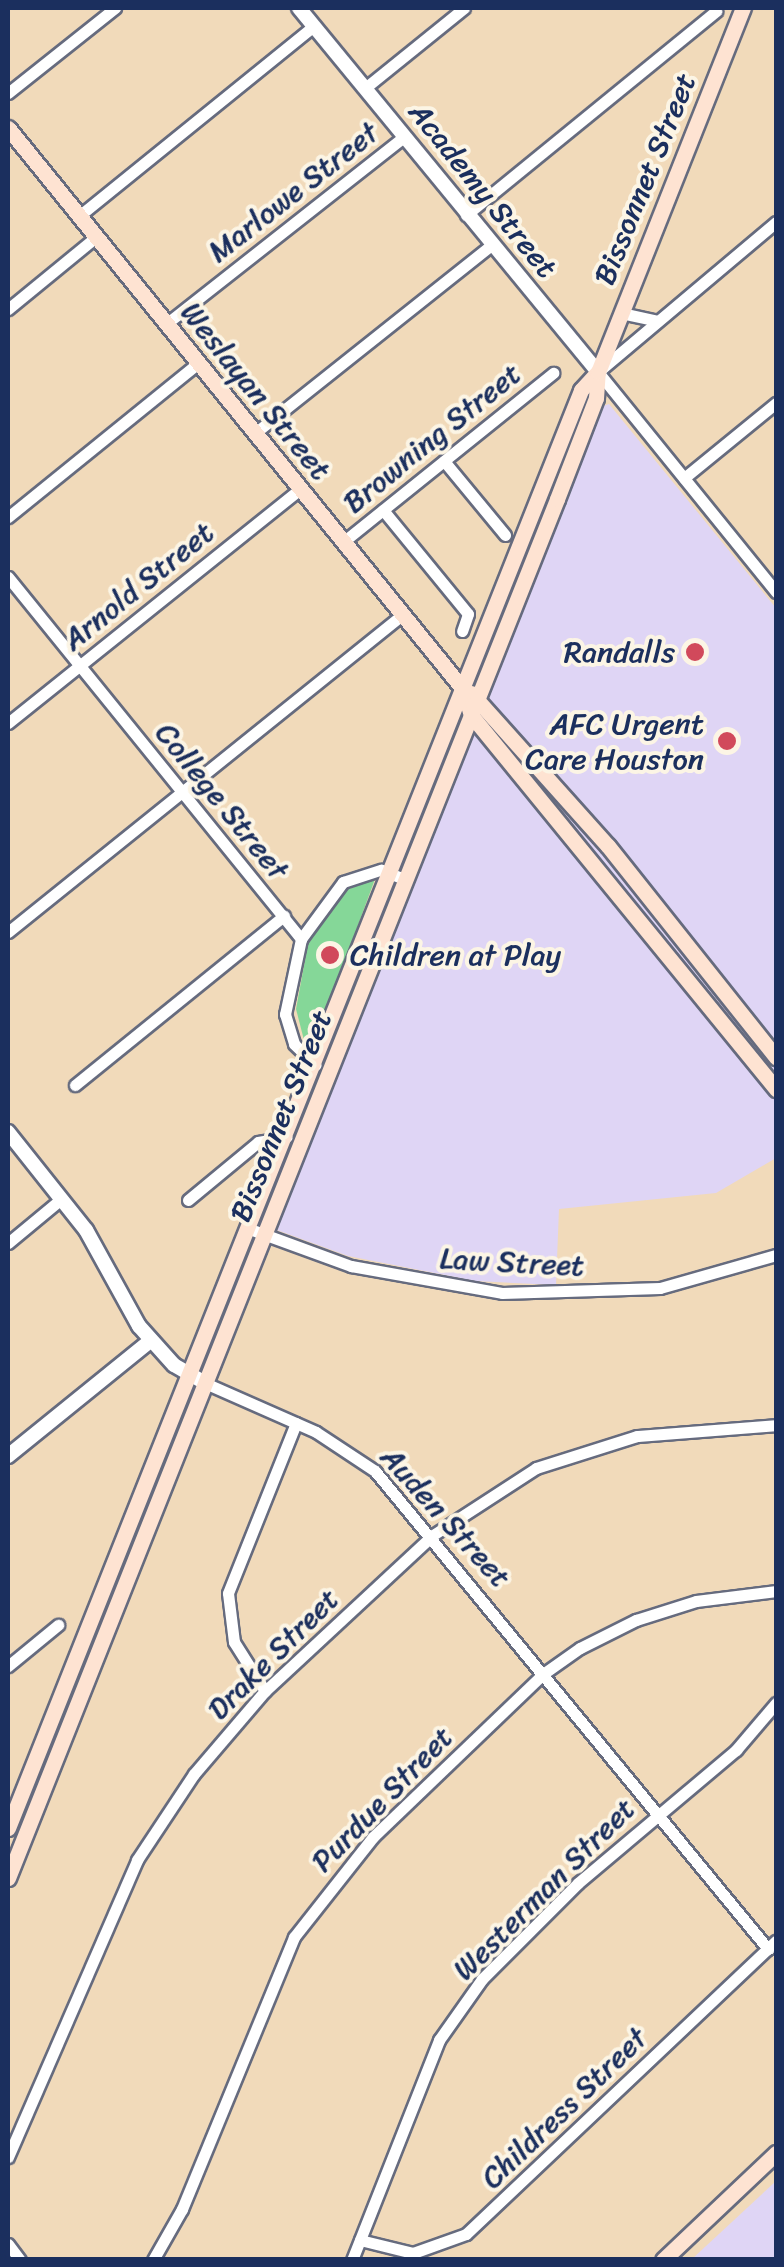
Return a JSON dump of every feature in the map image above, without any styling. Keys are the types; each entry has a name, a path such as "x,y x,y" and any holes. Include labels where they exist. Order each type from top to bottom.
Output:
{"main road":[{"name":"Bissonnet Street","path":"8,1828 388,873 470,692 580,390 598,372 743,8"},
{"name":"Weslayan Street","path":"8,129 402,615 608,846 776,1057"},
{"name":"Weslayan Street","path":"470,692 470,715 776,1090"},
{"name":"Bissonnet Street","path":"8,1878 470,715"},
{"path":"590,860 608,846"},
{"path":"720,1018 735,1007"},
{"path":"88,1626 106,1633"},
{"path":"663,2260 776,2153"}],"street":[{"path":"8,93 115,8"},
{"name":"Academy Street","path":"300,8 775,587"},
{"path":"365,88 464,8"},
{"path":"466,214 716,10"},
{"path":"79,216 314,26"},
{"name":"Marlowe Street","path":"166,324 404,137"},
{"path":"598,372 655,320 776,222"},
{"path":"8,309 96,237"},
{"path":"255,433 491,245"},
{"path":"621,312 655,320"},
{"path":"8,517 198,363"},
{"name":"Browning Street","path":"343,542 553,373"},
{"path":"684,478 776,402"},
{"path":"444,460 504,535"},
{"name":"Arnold Street","path":"8,723 300,489"},
{"path":"383,510 468,614 462,631"},
{"name":"College Street","path":"8,577 301,939"},
{"path":"8,932 402,615"},
{"path":"328,1072 294,1044 285,1014 301,939 343,882 364,872 388,873 405,879"},
{"path":"75,1086 284,916"},
{"name":"Auden Street","path":"8,1132 62,1200 151,1340 205,1383 296,1423 375,1471 433,1535 654,1815 772,1945"},
{"path":"188,1200 258,1142 303,1135"},
{"path":"8,1243 62,1200"},
{"name":"Law Street","path":"247,1228 351,1266 502,1293 660,1288 776,1255"},
{"path":"8,1456 151,1340"},
{"path":"265,1691 234,1642 228,1592 296,1423"},
{"name":"Drake Street","path":"8,2156 137,1860 194,1774 265,1691 433,1535 502,1486 571,1454 654,1434 776,1425"},
{"name":"Purdue Street","path":"153,2260 182,2210 294,1938 373,1837 543,1674 636,1620 696,1601 776,1591"},
{"path":"8,1666 58,1626"},
{"name":"Westerman Street","path":"352,2260 450,2024 482,1979 654,1815 736,1750 776,1704"},
{"name":"Childress Street","path":"360,2240 414,2253 466,2234 772,1945"},
{"path":"8,2244 20,2260"}],"shaded area":[{"path":"609,404 776,608 776,1158 716,1193 559,1209 556,1285 475,1281 348,1256 274,1229 600,407"},
{"path":"776,2181 776,2259 692,2259"}],"green space":[{"path":"375,879 317,1037 305,1044 296,1009 308,944 346,890"}],"place":[{"name":"Randalls","path":"695,652"},
{"name":"AFC Urgent Care Houston","path":"727,741"},
{"name":"Children at Play","path":"330,955"}]}
